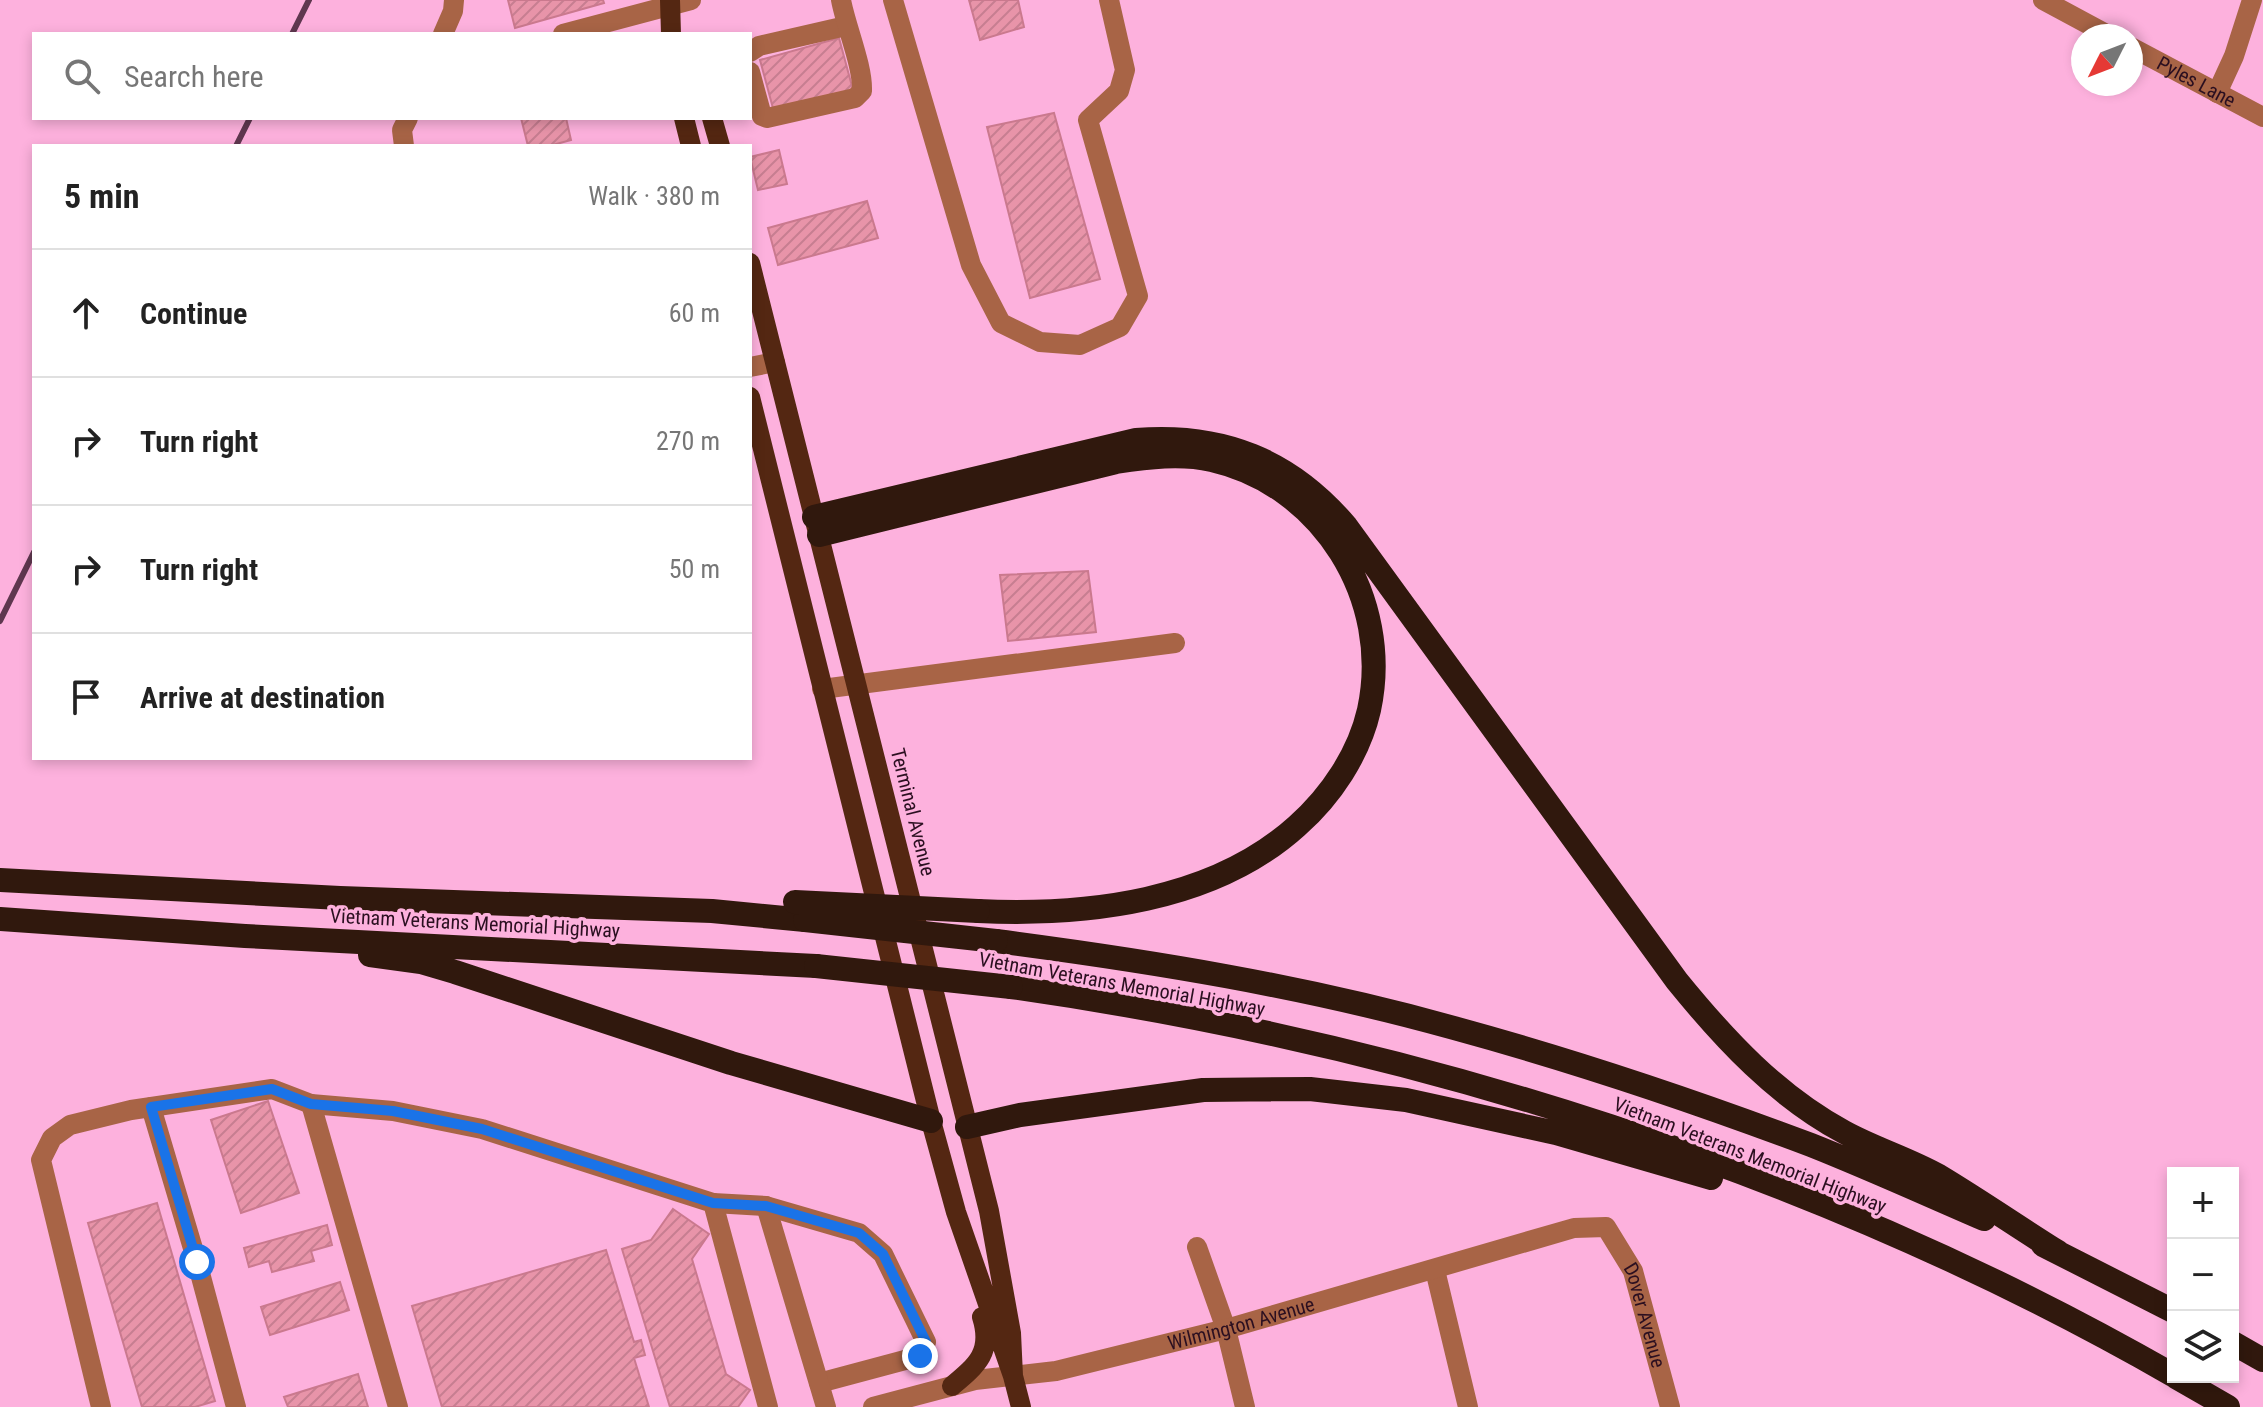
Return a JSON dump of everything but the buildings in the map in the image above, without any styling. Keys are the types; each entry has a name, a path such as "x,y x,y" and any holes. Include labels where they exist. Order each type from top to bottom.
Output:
{"highway":[{"path":"817,526 1136,440 1183,439 1214,443 1248,453 1280,469 1309,488 1346,526 1677,981 1726,1039 1775,1084 1823,1119 1864,1143 1936,1175 2058,1252"},
{"path":"800,911 1077,909 1167,893 1210,879 1265,850 1297,826 1324,799 1356,748 1369,710 1373,674 1365,611 1345,557 1324,527 1289,495 1245,470 1191,457 1153,457 1116,462 817,526"},
{"name":"Vietnam Veterans Memorial Highway","path":"0,880 340,898 712,911 800,911 1129,958 1353,1003 1452,1027 1677,1097 1813,1146 2058,1252 2167,1308"},
{"name":"Vietnam Veterans Memorial Highway","path":"0,919 245,936 816,966 1011,987 1165,1011 1328,1046 1461,1081 1707,1160 1867,1224 2013,1291 2167,1372"},
{"path":"245,936 432,965 517,990 731,1063 931,1121"},
{"path":"967,1127 1020,1115 1203,1090 1310,1089 1406,1100 1556,1133 1867,1224"},
{"path":"2239,1346 2263,1360"},
{"name":"Vietnam Veterans Memorial Highway","path":"2187,1383 2226,1406"}],"main road":[{"path":"670,2 671,32"},
{"path":"670,2 683,32"},
{"path":"684,120 690,144"},
{"path":"713,120 719,144"},
{"name":"Terminal Avenue","path":"752,271 989,1211 1011,1333 1013,1376"},
{"name":"Terminal Avenue","path":"752,405 931,1121 956,1212 1021,1407"},
{"path":"783,532 817,526"},
{"path":"931,1121 967,1127"},
{"path":"952,1386 976,1367 985,1346 987,1331 960,1246 956,1212"}],"street":[{"path":"444,32 454,0"},
{"path":"593,30 624,8 691,0"},
{"path":"752,79 762,116 767,118 855,98 862,91 862,81 841,0"},
{"path":"893,0 971,265 1001,323 1040,342 1080,345 1120,327 1138,296 1088,120 1119,91 1125,70 1109,0"},
{"path":"2043,0 2088,24"},
{"path":"2217,93 2234,56 2252,0"},
{"path":"752,51 772,43 846,26"},
{"name":"Pyles Lane","path":"2143,53 2263,117"},
{"path":"404,144 402,130 407,120"},
{"path":"752,367 775,362"},
{"path":"822,689 1175,643"},
{"path":"101,1407 41,1160 52,1138 70,1125 151,1107 272,1089 311,1104 393,1111 482,1129 713,1203 766,1206 859,1233 883,1254 926,1342 920,1356 819,1383"},
{"path":"311,1104 398,1407"},
{"path":"151,1107 236,1407"},
{"path":"713,1203 768,1407"},
{"path":"766,1206 826,1407"},
{"name":"Wilmington Avenue","path":"873,1407 975,1380 1056,1371 1226,1329 1574,1228 1606,1227"},
{"name":"Dover Avenue","path":"1606,1227 1633,1271 1670,1407"},
{"path":"1197,1247 1226,1329 1245,1407"},
{"path":"1435,1270 1468,1407"}],"railway":[{"path":"293,32 309,0"},
{"path":"237,144 249,120"},
{"path":"0,621 32,556"}],"route":[{"path":"197,1262 151,1107 272,1089 311,1104 393,1111 482,1129 713,1203 766,1206 859,1233 883,1254 926,1342 920,1356"}]}
